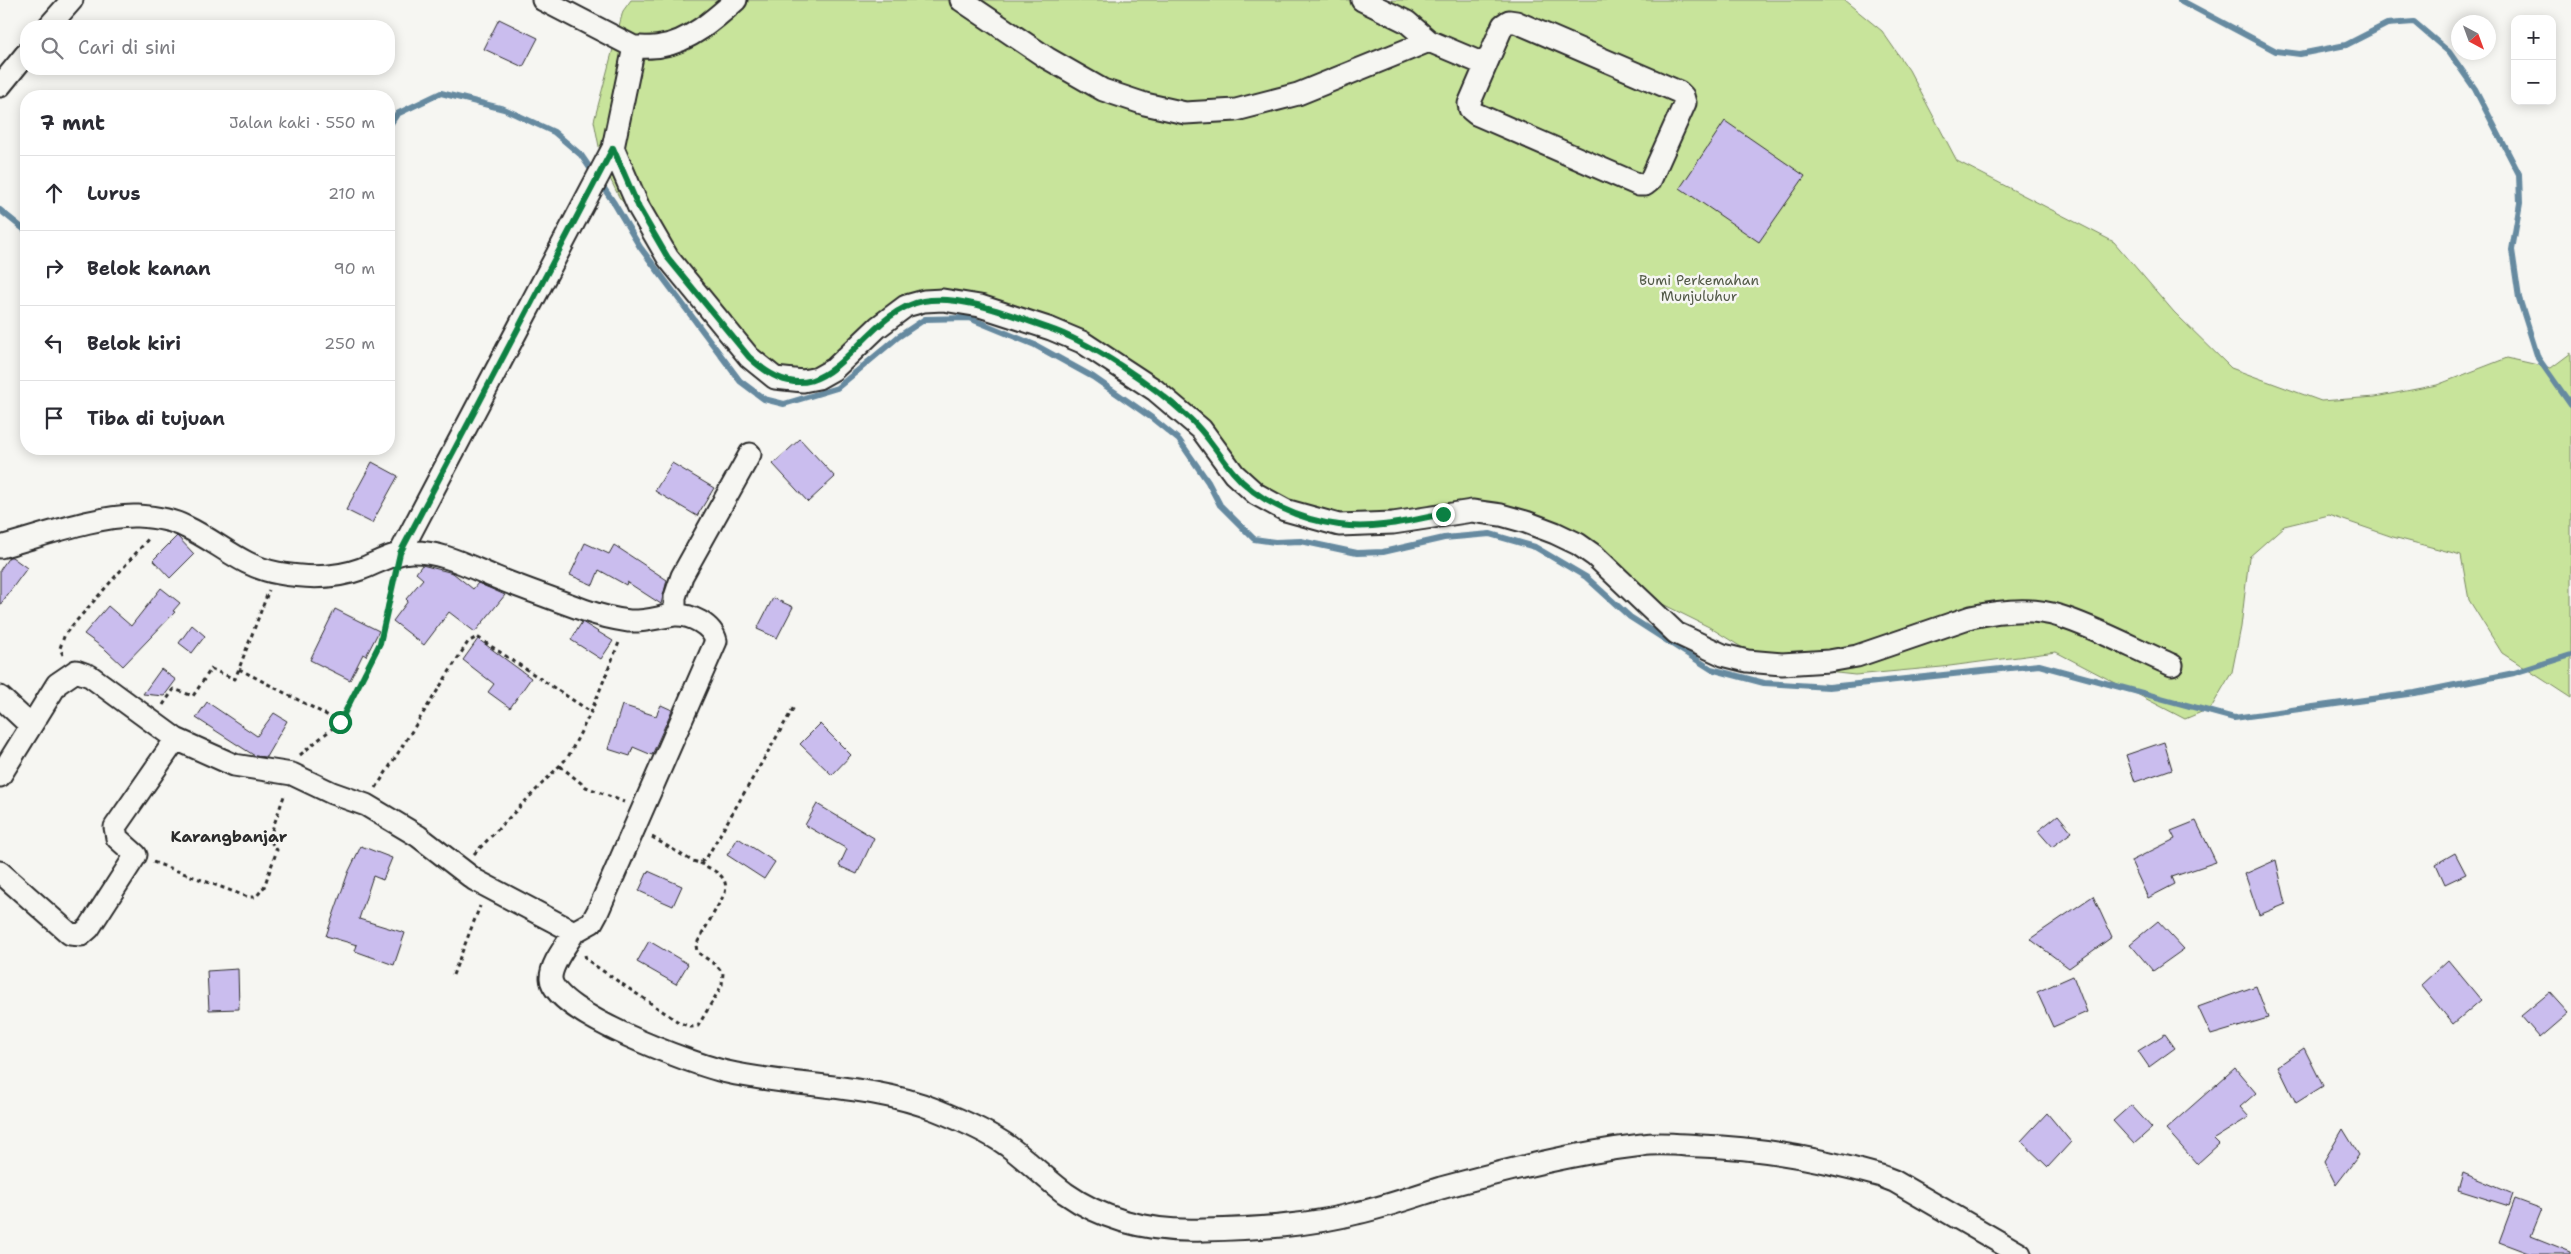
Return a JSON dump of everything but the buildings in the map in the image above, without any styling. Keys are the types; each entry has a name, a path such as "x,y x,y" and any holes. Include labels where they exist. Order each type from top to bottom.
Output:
{"street":[{"path":"54,20 72,0"},
{"path":"543,0 634,47 662,46 688,36 706,25 736,0"},
{"path":"961,0 1047,58 1103,90 1145,104 1185,112 1236,110 1298,94 1429,41"},
{"path":"1362,0 1407,22 1429,41 1486,65"},
{"path":"1509,21 1516,22 1679,92 1683,96 1685,103 1650,181 1645,185 1639,185 1476,114 1470,109 1468,104 1486,65 1503,25 1509,21"},
{"path":"400,553 610,155 634,47"},
{"path":"0,86 20,61"},
{"path":"610,155 668,258 749,357 763,371 775,378 802,381 818,378 834,370 878,327 906,306 924,301 943,300 980,306 1051,329 1082,342 1155,390 1201,430 1234,474 1256,494 1285,510 1339,525 1393,524 1472,511 1501,514 1526,522 1555,532 1578,544 1600,561 1676,633 1723,655 1782,664 1829,661 1857,656 1989,613 2013,611 2058,615 2172,666"},
{"path":"674,615 675,597 682,576 750,454"},
{"path":"0,547 105,520 136,516 166,519 187,527 237,558 276,573 333,577 359,570 400,553 440,555 591,612 628,621 656,620 674,615 699,621 708,626 714,632 716,641 598,911 592,922 574,932 554,967 551,979 554,988 568,1004 595,1020 678,1057 728,1072 821,1084 906,1101 933,1109 984,1132 1009,1147 1050,1181 1084,1205 1127,1222 1167,1230 1199,1231 1258,1228 1355,1214 1538,1163 1656,1144 1771,1151 1881,1176 1894,1181 2020,1254"},
{"path":"0,776 57,684 76,671 90,676 176,739 234,765 285,773 332,793 366,804 418,836 459,870 487,887 574,932"},
{"path":"0,697 30,725"},
{"path":"0,872 70,934 81,935 89,928 136,855 117,838 115,827 176,739"}],"path":[{"path":"76,671 60,648 64,634 166,519"},
{"path":"239,669 346,725 344,714 380,643 400,553"},
{"path":"153,722 174,689 193,696 211,669 235,679 276,573"},
{"path":"459,870 568,758 591,712 628,621"},
{"path":"366,804 468,642 477,637 591,712"},
{"path":"700,863 707,857 794,707"},
{"path":"136,855 248,897 256,897 264,887 277,850 269,839 285,773 340,722"},
{"path":"560,766 586,787 638,817 692,861 700,863 724,878 727,884 725,893 696,945 696,952 716,964 723,973 722,984 698,1026 691,1027 680,1023 586,959 582,946 574,932"},
{"path":"453,975 487,887"}],"green space":[{"name":"Bumi Perkemahan Munjuluhur","path":"631,0 1844,0 1882,31 1909,70 1957,161 2114,242 2174,312 2231,368 2321,401 2375,397 2437,385 2507,358 2551,368 2571,353 2571,698 2502,653 2469,600 2461,555 2393,537 2329,515 2284,526 2249,557 2241,627 2232,672 2211,708 2185,719 2056,652 1942,667 1855,675 1772,666 1709,627 1610,578 1531,523 1439,510 1294,521 1144,378 1037,314 936,297 856,347 798,378 754,368 619,197 602,162 594,121 623,11"}],"waterway":[{"path":"2180,0 2276,51 2300,54 2346,45 2387,24 2414,22 2449,52 2475,89 2519,174 2520,203 2512,250 2519,298 2538,358 2571,405"},
{"path":"395,117 397,114 441,93 504,109 554,132 581,155 614,203 640,247 740,381 764,399 784,404 837,388 898,337 925,319 969,318 1035,345 1093,377 1152,418 1179,440 1208,482 1220,505 1254,539 1275,542 1301,541 1357,553 1383,552 1444,538 1490,534 1535,547 1586,577 1630,617 1711,669 1764,683 1829,687 2039,665 2234,718 2415,693 2514,673 2571,655"},
{"path":"0,210 20,226"}],"district":[{"name":"Karangbanjar","path":"229,836"}],"route":[{"path":"340,722 346,725 344,714 380,643 400,553 613,148 639,208 668,258 708,305 740,348 763,371 775,378 802,381 818,378 834,370 890,316 906,306 924,301 943,300 980,306 1051,329 1082,342 1155,390 1188,416 1234,474 1256,494 1285,510 1339,525 1367,526 1393,524 1443,514"}]}
